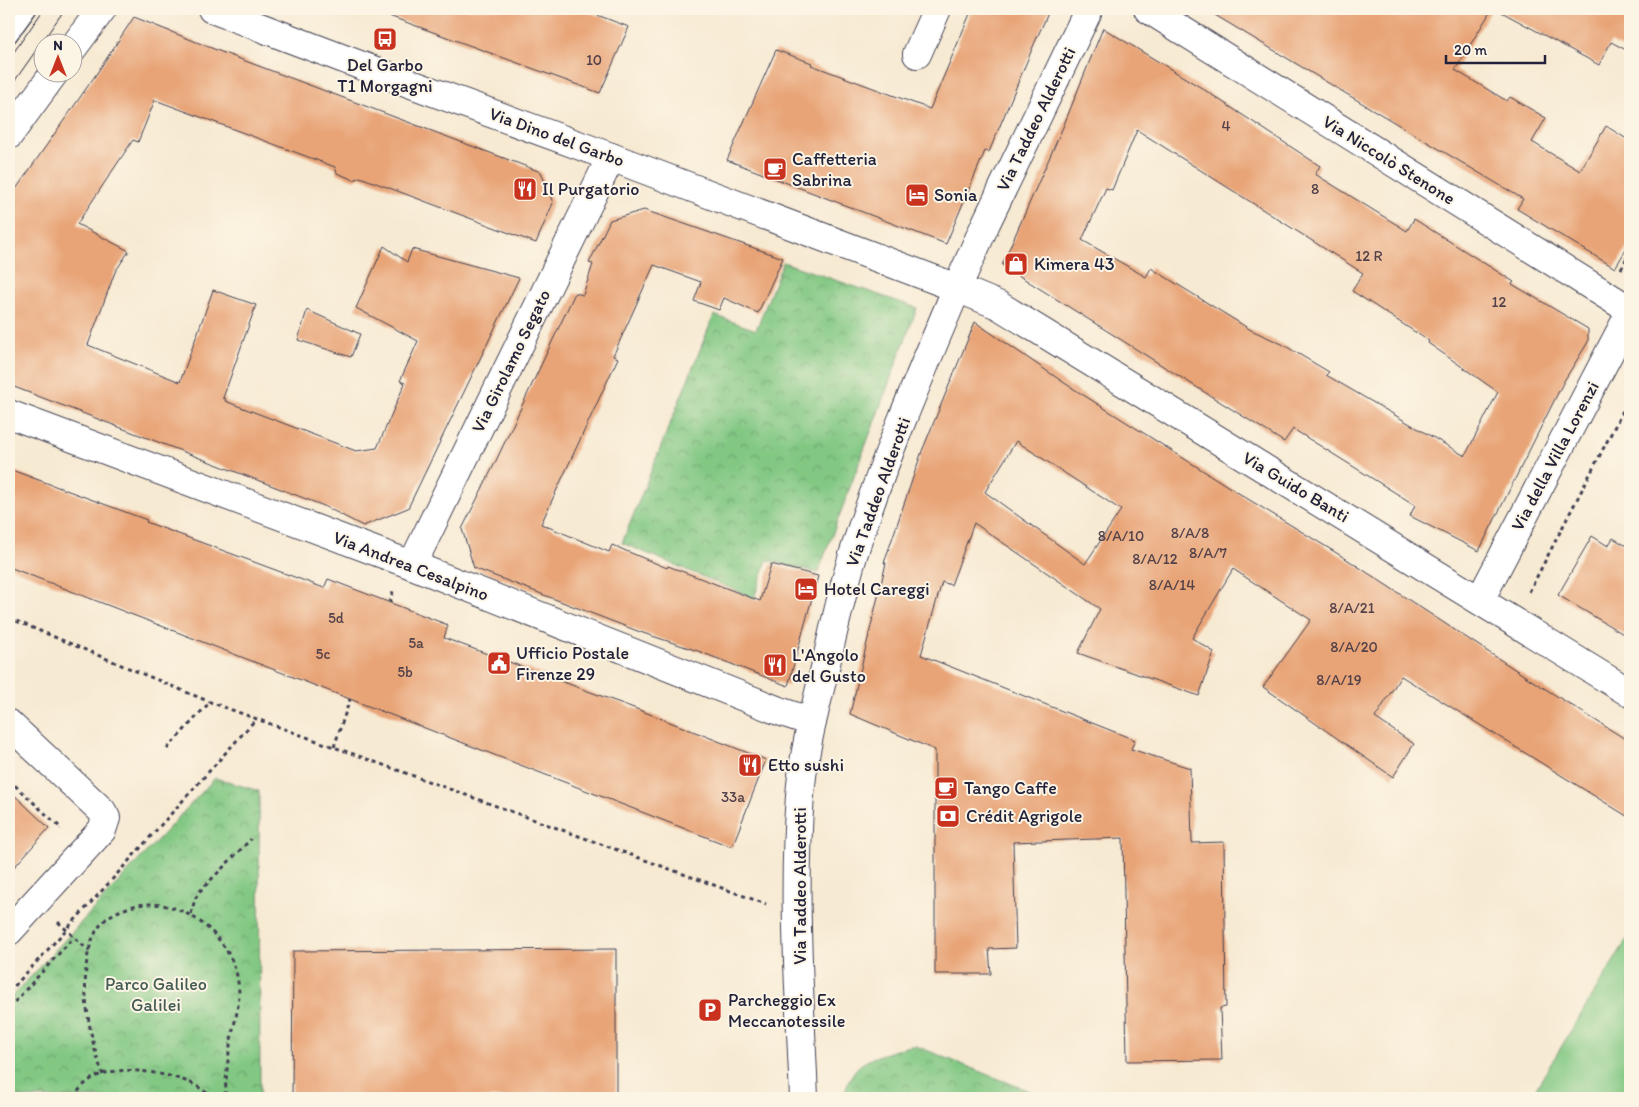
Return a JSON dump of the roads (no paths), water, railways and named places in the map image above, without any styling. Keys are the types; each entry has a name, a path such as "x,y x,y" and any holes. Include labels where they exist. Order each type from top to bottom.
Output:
{"street":[{"path":"82,35 102,9"},
{"name":"Via Dino del Garbo","path":"212,9 958,288"},
{"path":"916,54 937,9"},
{"name":"Via Taddeo Alderotti","path":"804,1098 796,916 800,795 812,722 836,620 855,548 871,503 958,288 986,223 1089,9"},
{"name":"Via Niccolò Stenone","path":"1148,9 1630,312"},
{"path":"9,135 48,82"},
{"name":"Via Girolamo Segato","path":"412,566 611,157"},
{"name":"Via Guido Banti","path":"958,288 998,305 1630,693"},
{"name":"Via della Villa Lorenzi","path":"1480,600 1630,312"},
{"name":"Via Andrea Cesalpino","path":"9,414 412,566 812,722"},
{"path":"9,724 102,811 106,818 102,830 9,931"}],"lane":[{"path":"9,35 28,9"}],"tram line":[{"path":"9,59 44,9"},
{"path":"9,89 65,9"}],"place":[{"name":"Del Garbo T1 Morgagni","path":"385,39"},
{"name":"Caffetteria Sabrina","path":"775,169"},
{"name":"Il Purgatorio","path":"525,189"},
{"name":"Sonia","path":"917,195"},
{"name":"Kimera 43","path":"1016,264"},
{"name":"Hotel Careggi","path":"806,589"},
{"name":"Ufficio Postale Firenze 29","path":"499,663"},
{"name":"L'Angolo del Gusto","path":"775,665"},
{"name":"Etto sushi","path":"750,765"},
{"name":"Tango Caffe","path":"946,788"},
{"name":"Crédit Agrigole","path":"948,816"},
{"name":"Parcheggio Ex Meccanotessile","path":"710,1010"}],"park label":[{"name":"Parco Galileo Galilei","path":"156,994"}]}
